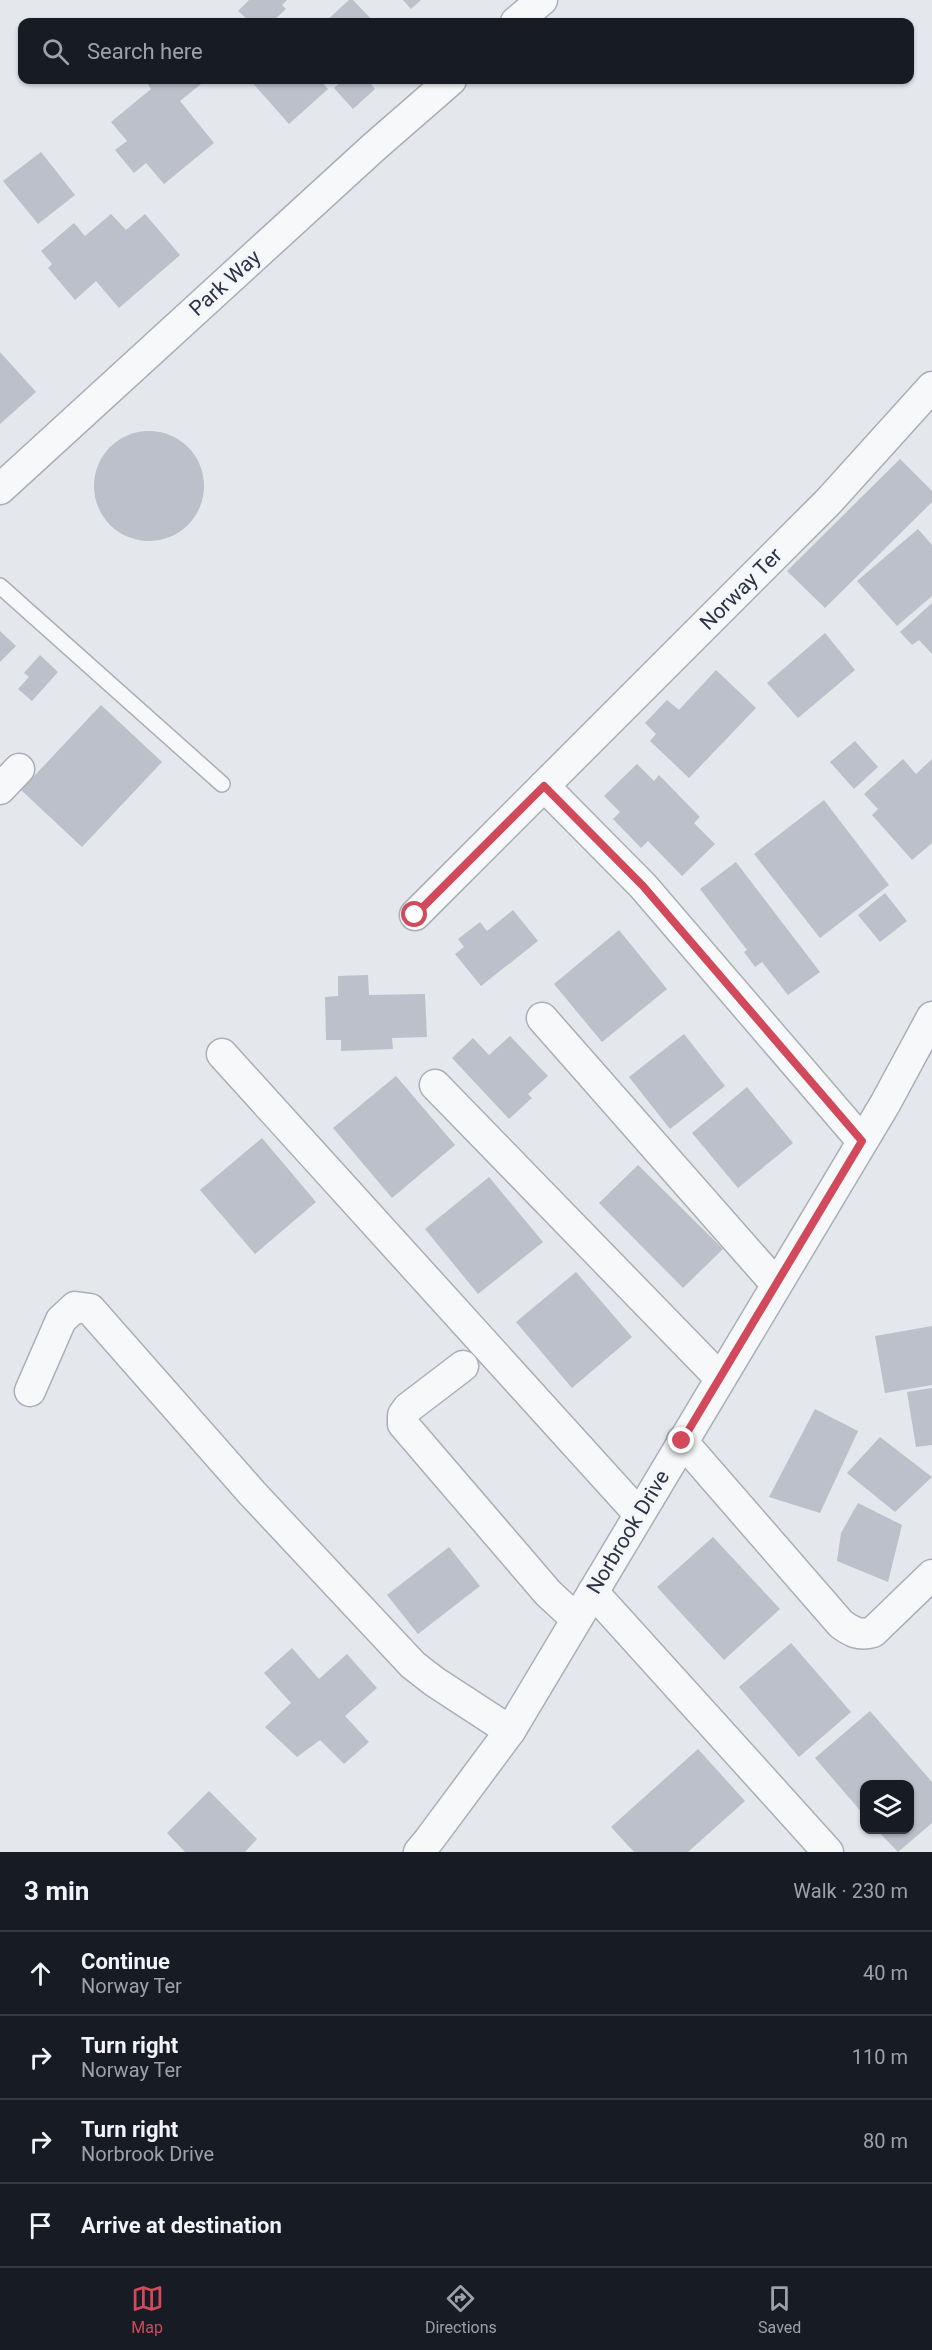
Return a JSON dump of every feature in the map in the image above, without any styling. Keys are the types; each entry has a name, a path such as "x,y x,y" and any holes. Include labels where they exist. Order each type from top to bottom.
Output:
{"street":[{"path":"521,18 542,0"},
{"name":"Park Way","path":"0,489 374,147 446,84"},
{"name":"Norway Ter","path":"415,915 828,502 932,387"},
{"path":"544,786 643,886 862,1141"},
{"name":"Norbrook Drive","path":"418,1852 510,1731 885,1104 932,1017"},
{"path":"542,1018 776,1284"},
{"path":"222,1054 639,1514"},
{"path":"435,1085 720,1378"},
{"path":"30,1391 61,1320 75,1307 90,1309 252,1493 413,1665 510,1731"},
{"path":"463,1366 408,1408 403,1415 404,1424 548,1593 576,1619"},
{"path":"682,1441 833,1615 851,1632 863,1635 873,1632 932,1575"},
{"path":"592,1592 828,1852"}],"lane":[{"path":"0,586 222,784"}],"building":[{"path":"249,0 287,0 282,5 286,9 276,18 246,18 238,11"},
{"path":"349,0 353,0 370,18 329,18"},
{"path":"403,0 421,0 411,9"},
{"path":"148,84 201,84 180,101 214,143 164,184 146,163 134,173 115,150 127,141 111,122 151,89"},
{"path":"254,84 324,84 328,89 289,124"},
{"path":"338,84 371,84 375,89 353,109 334,88"},
{"path":"41,152 75,195 38,224 3,181"},
{"path":"111,214 126,230 145,214 180,255 119,308 96,281 75,300 48,268 52,264 41,251 74,223 85,236"},
{"path":"0,352 36,392 0,424"},
{"path":"149,431 170,436 188,447 199,465 204,486 199,507 188,525 170,536 149,541 128,536 110,525 99,507 94,486 99,465 110,447 128,436"},
{"path":"900,459 932,491 932,502 825,608 787,571"},
{"path":"918,529 932,545 932,596 897,626 857,581"},
{"path":"932,603 932,654 919,640 912,645 900,632"},
{"path":"0,631 16,646 0,662"},
{"path":"825,633 855,670 798,718 767,683"},
{"path":"40,655 58,672 32,701 18,689 29,677 24,673"},
{"path":"716,670 756,708 689,778 650,741 656,734 645,723 667,700 679,710"},
{"path":"101,705 162,762 82,847 21,790"},
{"path":"855,741 878,767 854,789 830,762"},
{"path":"903,759 916,774 932,759 932,843 912,860 872,815 878,809 864,794"},
{"path":"637,764 654,781 659,775 700,817 694,823 715,844 682,876 648,841 641,848 613,819 620,812 604,796"},
{"path":"824,800 889,885 820,938 754,854"},
{"path":"736,862 820,972 788,995 762,962 755,967 744,952 747,950 700,889"},
{"path":"885,893 907,921 880,942 858,915"},
{"path":"513,910 538,941 481,986 455,954 464,947 458,939 480,922 487,931"},
{"path":"619,930 667,989 602,1042 554,984"},
{"path":"368,975 369,995 425,994 427,1037 392,1038 393,1049 341,1051 341,1040 326,1040 325,997 338,996 338,976"},
{"path":"684,1034 725,1086 670,1129 629,1077"},
{"path":"510,1036 548,1076 528,1094 532,1098 509,1119 452,1058 473,1038 489,1055"},
{"path":"396,1076 455,1145 392,1198 333,1128"},
{"path":"747,1087 793,1143 738,1188 692,1133"},
{"path":"262,1138 316,1202 255,1254 200,1190"},
{"path":"638,1165 723,1249 683,1288 599,1203"},
{"path":"489,1177 543,1242 478,1294 425,1229"},
{"path":"576,1272 632,1337 572,1388 516,1322"},
{"path":"932,1326 932,1385 885,1393 875,1336"},
{"path":"932,1388 932,1445 916,1447 907,1392"},
{"path":"815,1409 858,1431 820,1513 769,1497"},
{"path":"880,1437 932,1477 895,1512 847,1473"},
{"path":"858,1503 902,1525 888,1582 837,1561 841,1533"},
{"path":"713,1537 780,1609 724,1660 657,1587"},
{"path":"449,1547 480,1586 418,1634 387,1595"},
{"path":"791,1643 851,1712 799,1757 739,1687"},
{"path":"292,1648 319,1679 347,1654 377,1688 345,1716 369,1742 344,1764 320,1740 297,1757 265,1727 291,1703 264,1673"},
{"path":"870,1711 932,1782 932,1823 898,1852 881,1834 914,1834 914,1780 860,1780 860,1810 815,1758"},
{"path":"698,1749 745,1801 688,1852 634,1852 611,1827"},
{"path":"209,1791 257,1839 245,1852 185,1852 167,1833"}],"route":[{"path":"415,915 544,786 643,886 862,1141 682,1441"}]}
